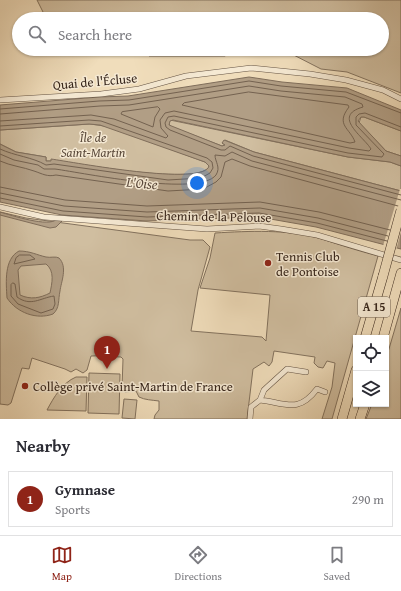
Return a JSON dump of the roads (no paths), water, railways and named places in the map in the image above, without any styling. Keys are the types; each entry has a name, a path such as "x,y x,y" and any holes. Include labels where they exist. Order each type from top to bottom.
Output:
{"highway":[{"name":"A 15","path":"366,335 401,210"},
{"name":"A 15","path":"384,335 400,277"},
{"path":"342,419 356,371"},
{"path":"360,419 364,407"}],"street":[{"name":"Quai de l'Écluse","path":"0,100 62,95 101,94 139,89 186,76 251,68 310,74 346,80 383,90 401,99"},
{"name":"Chemin de la Pelouse","path":"0,207 44,217 207,229 259,226 287,229 317,235 401,260"},
{"path":"250,419 251,407 260,400 264,390 286,368 306,372"},
{"path":"260,400 300,405 310,399 317,389 325,392"}],"water":[{"name":"L'Oise","path":"249,77 282,82 347,88 401,110 401,131 364,117 361,117 358,121 386,151 401,156 401,166 390,162 348,157 173,120 170,121 169,125 222,146 225,145 222,143 224,140 254,152 401,191 401,249 316,227 259,217 147,221 62,215 0,202 0,144 16,152 46,157 46,161 51,161 51,159 136,172 185,174 202,172 209,166 205,162 100,125 89,124 0,130 0,105 128,96"},
{"path":"0,212 38,222 53,221 57,219 62,221 56,227 50,228 0,215"},
{"path":"19,251 27,252 46,257 58,257 62,262 64,270 58,306 53,314 47,316 34,316 28,314 16,308 7,298 6,285 8,265 14,255","holes":["46,264 52,274 50,293 35,298 28,298 20,295 18,270 21,266"]}],"place":[{"name":"Tennis Club de Pontoise","path":"268,263"},
{"name":"Gymnase","path":"107,369"},
{"name":"Collège privé Saint-Martin de France","path":"25,386"}],"park label":[{"name":"Île de Saint-Martin","path":"93,144"}]}
